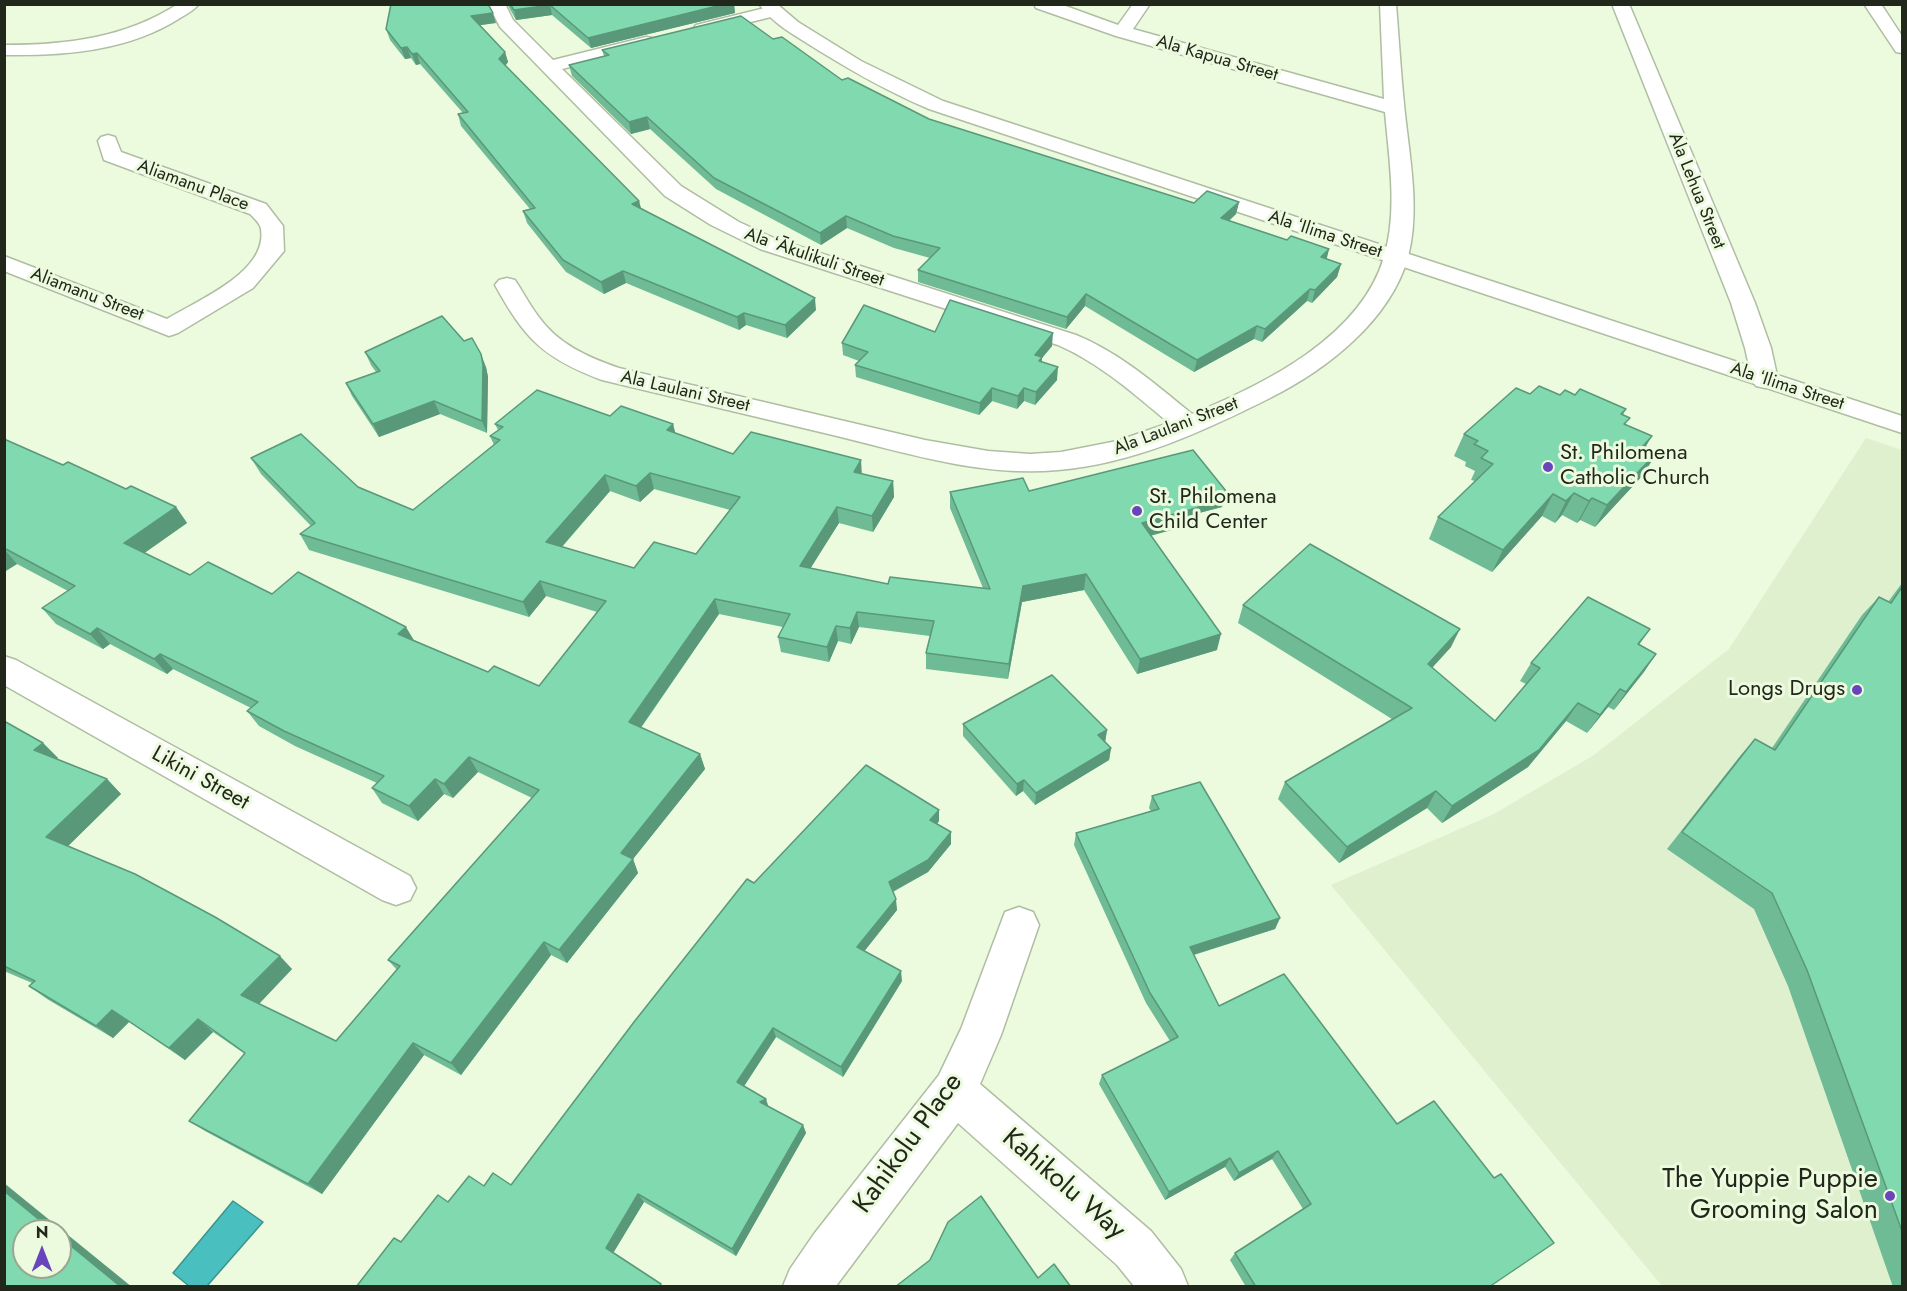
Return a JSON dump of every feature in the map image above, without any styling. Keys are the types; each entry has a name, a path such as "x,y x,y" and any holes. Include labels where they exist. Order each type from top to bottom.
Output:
{"street":[{"path":"4,50 34,51 84,45 151,27 191,4"},
{"name":"Ala ʻĀkulikuli Street","path":"496,4 506,23 673,191 734,231 810,259 1067,340 1093,351 1120,369 1188,425"},
{"name":"Ala Kapua Street","path":"1042,4 1122,32 1394,108"},
{"path":"1122,32 1142,4"},
{"name":"Ala Laulani Street","path":"507,285 526,319 560,352 583,364 611,374 946,453 1031,464 1101,455 1188,425 1245,401 1291,377 1324,352 1351,327 1386,285 1396,258 1399,240 1402,188 1394,108 1388,4"},
{"name":"Ala Lehua Street","path":"1620,4 1746,311 1765,380"},
{"path":"1872,4 1902,48"},
{"path":"1882,20 1893,4"},
{"path":"680,34 770,8"},
{"name":"Ala ʻIlima Street","path":"770,8 837,56 871,77 936,105 1902,425"},
{"path":"550,66 658,39"},
{"name":"Aliamanu Place","path":"108,141 111,156 258,209 272,226 272,251 245,284 169,327"},
{"name":"Aliamanu Street","path":"4,263 169,327"},
{"name":"Likini Street","path":"4,669 396,888"},
{"name":"Kahikolu Place","path":"807,1287 831,1251 954,1091 980,1035 1019,925"},
{"name":"Kahikolu Way","path":"954,1091 1134,1248 1164,1287"}],"shaded area":[{"path":"1866,438 1902,450 1902,1286 1662,1286 1331,885 1494,814 1594,755 1729,649"}],"water":[{"path":"233,1201 263,1222 207,1286 189,1286 173,1273"}],"building":[{"path":"391,4 488,4 493,13 471,16 505,52 499,59 639,201 632,204 815,298 785,325 744,313 737,317 623,271 601,282 563,260 523,211 535,208 458,114 468,112 417,53 412,54 407,47 401,48 386,29"},
{"path":"510,4 725,4 588,38 550,5 514,10"},
{"path":"741,16 773,39 782,37 842,80 848,78 929,119 1194,203 1207,191 1239,202 1221,218 1287,240 1291,236 1329,249 1321,257 1341,264 1315,290 1310,289 1265,329 1257,326 1197,360 1086,294 1067,317 918,270 940,248 893,236 846,216 820,233 714,178 647,117 629,122 569,65 609,55 602,50"},
{"path":"950,300 1053,333 1035,355 1042,357 1039,361 1058,367 1036,392 1024,388 1018,396 992,388 980,403 855,365 868,352 842,343 864,305 935,332"},
{"path":"442,316 464,341 472,338 481,354 483,365 482,421 434,401 373,424 346,383 380,371 365,352"},
{"name":"St. Philomena Catholic Church","path":"1539,386 1560,395 1565,390 1575,395 1580,389 1626,409 1621,414 1630,418 1624,424 1652,436 1643,446 1657,452 1607,505 1592,498 1589,501 1574,493 1566,501 1553,494 1503,550 1438,517 1493,464 1481,458 1488,451 1474,444 1478,441 1464,434 1516,388 1530,394"},
{"path":"537,390 610,416 621,406 673,424 667,430 733,454 751,432 861,460 854,472 893,481 872,516 837,507 800,566 888,584 890,577 990,589 950,492 1023,478 1029,491 1193,450 1226,491 1194,500 1200,507 1142,523 1221,634 1140,659 1086,574 1023,586 1009,664 926,653 934,621 857,612 850,628 836,626 827,647 778,637 790,614 715,599 629,722 700,754 621,853 633,859 559,950 544,942 451,1063 413,1043 308,1184 189,1121 245,1053 198,1019 169,1048 112,1010 96,1026 29,986 35,981 4,966 4,721 43,743 34,750 107,779 46,837 135,874 215,917 280,956 241,995 336,1041 400,966 388,960 539,790 469,757 444,784 435,779 409,806 372,788 384,776 284,731 247,711 258,702 160,654 154,659 97,628 90,634 42,608 75,586 4,548 4,439 63,465 68,462 126,489 131,486 176,507 124,543 190,575 208,562 272,594 298,572 406,627 398,634 488,672 494,666 539,686 606,601 540,581 523,602 300,534 315,523 251,458 301,434 358,487 413,510 500,440 490,436 503,427 495,424","holes":["650,473 740,497 696,554 654,542 634,568 546,542 605,475 636,486"]},
{"path":"1310,544 1460,629 1428,664 1495,721 1540,668 1531,663 1588,597 1650,629 1638,644 1656,654 1626,692 1620,689 1600,715 1578,703 1539,750 1452,806 1436,791 1347,847 1285,782 1412,708 1243,605"},
{"path":"1902,587 1902,1231 1807,970 1772,893 1682,832 1755,739 1775,750 1879,597 1891,603"},
{"path":"1052,675 1107,730 1098,735 1111,748 1036,793 1024,780 1017,784 963,724"},
{"path":"866,765 939,810 930,820 951,832 928,860 889,882 896,899 857,947 901,971 841,1067 773,1028 737,1082 766,1099 760,1102 803,1125 732,1249 638,1194 606,1248 661,1284 660,1287 356,1287 394,1238 401,1242 438,1195 448,1202 469,1176 484,1186 493,1173 511,1185 634,1022 747,879 754,883"},
{"path":"1200,782 1280,918 1190,947 1219,1006 1284,974 1397,1124 1434,1101 1494,1178 1501,1174 1554,1243 1489,1287 1256,1287 1235,1253 1311,1204 1278,1151 1239,1173 1230,1158 1169,1192 1102,1075 1178,1037 1150,993 1076,833 1159,809 1152,796"},
{"path":"4,1191 38,1219 12,1219 12,1279 72,1279 72,1247 121,1287 4,1287"},
{"path":"981,1196 1038,1278 1054,1264 1071,1287 895,1287 930,1260 948,1222"}],"place":[{"name":"St. Philomena Catholic Church","path":"1548,467"},
{"name":"St. Philomena Child Center","path":"1137,511"},
{"name":"Longs Drugs","path":"1857,690"},
{"name":"The Yuppie Puppie Grooming Salon","path":"1890,1196"}]}
